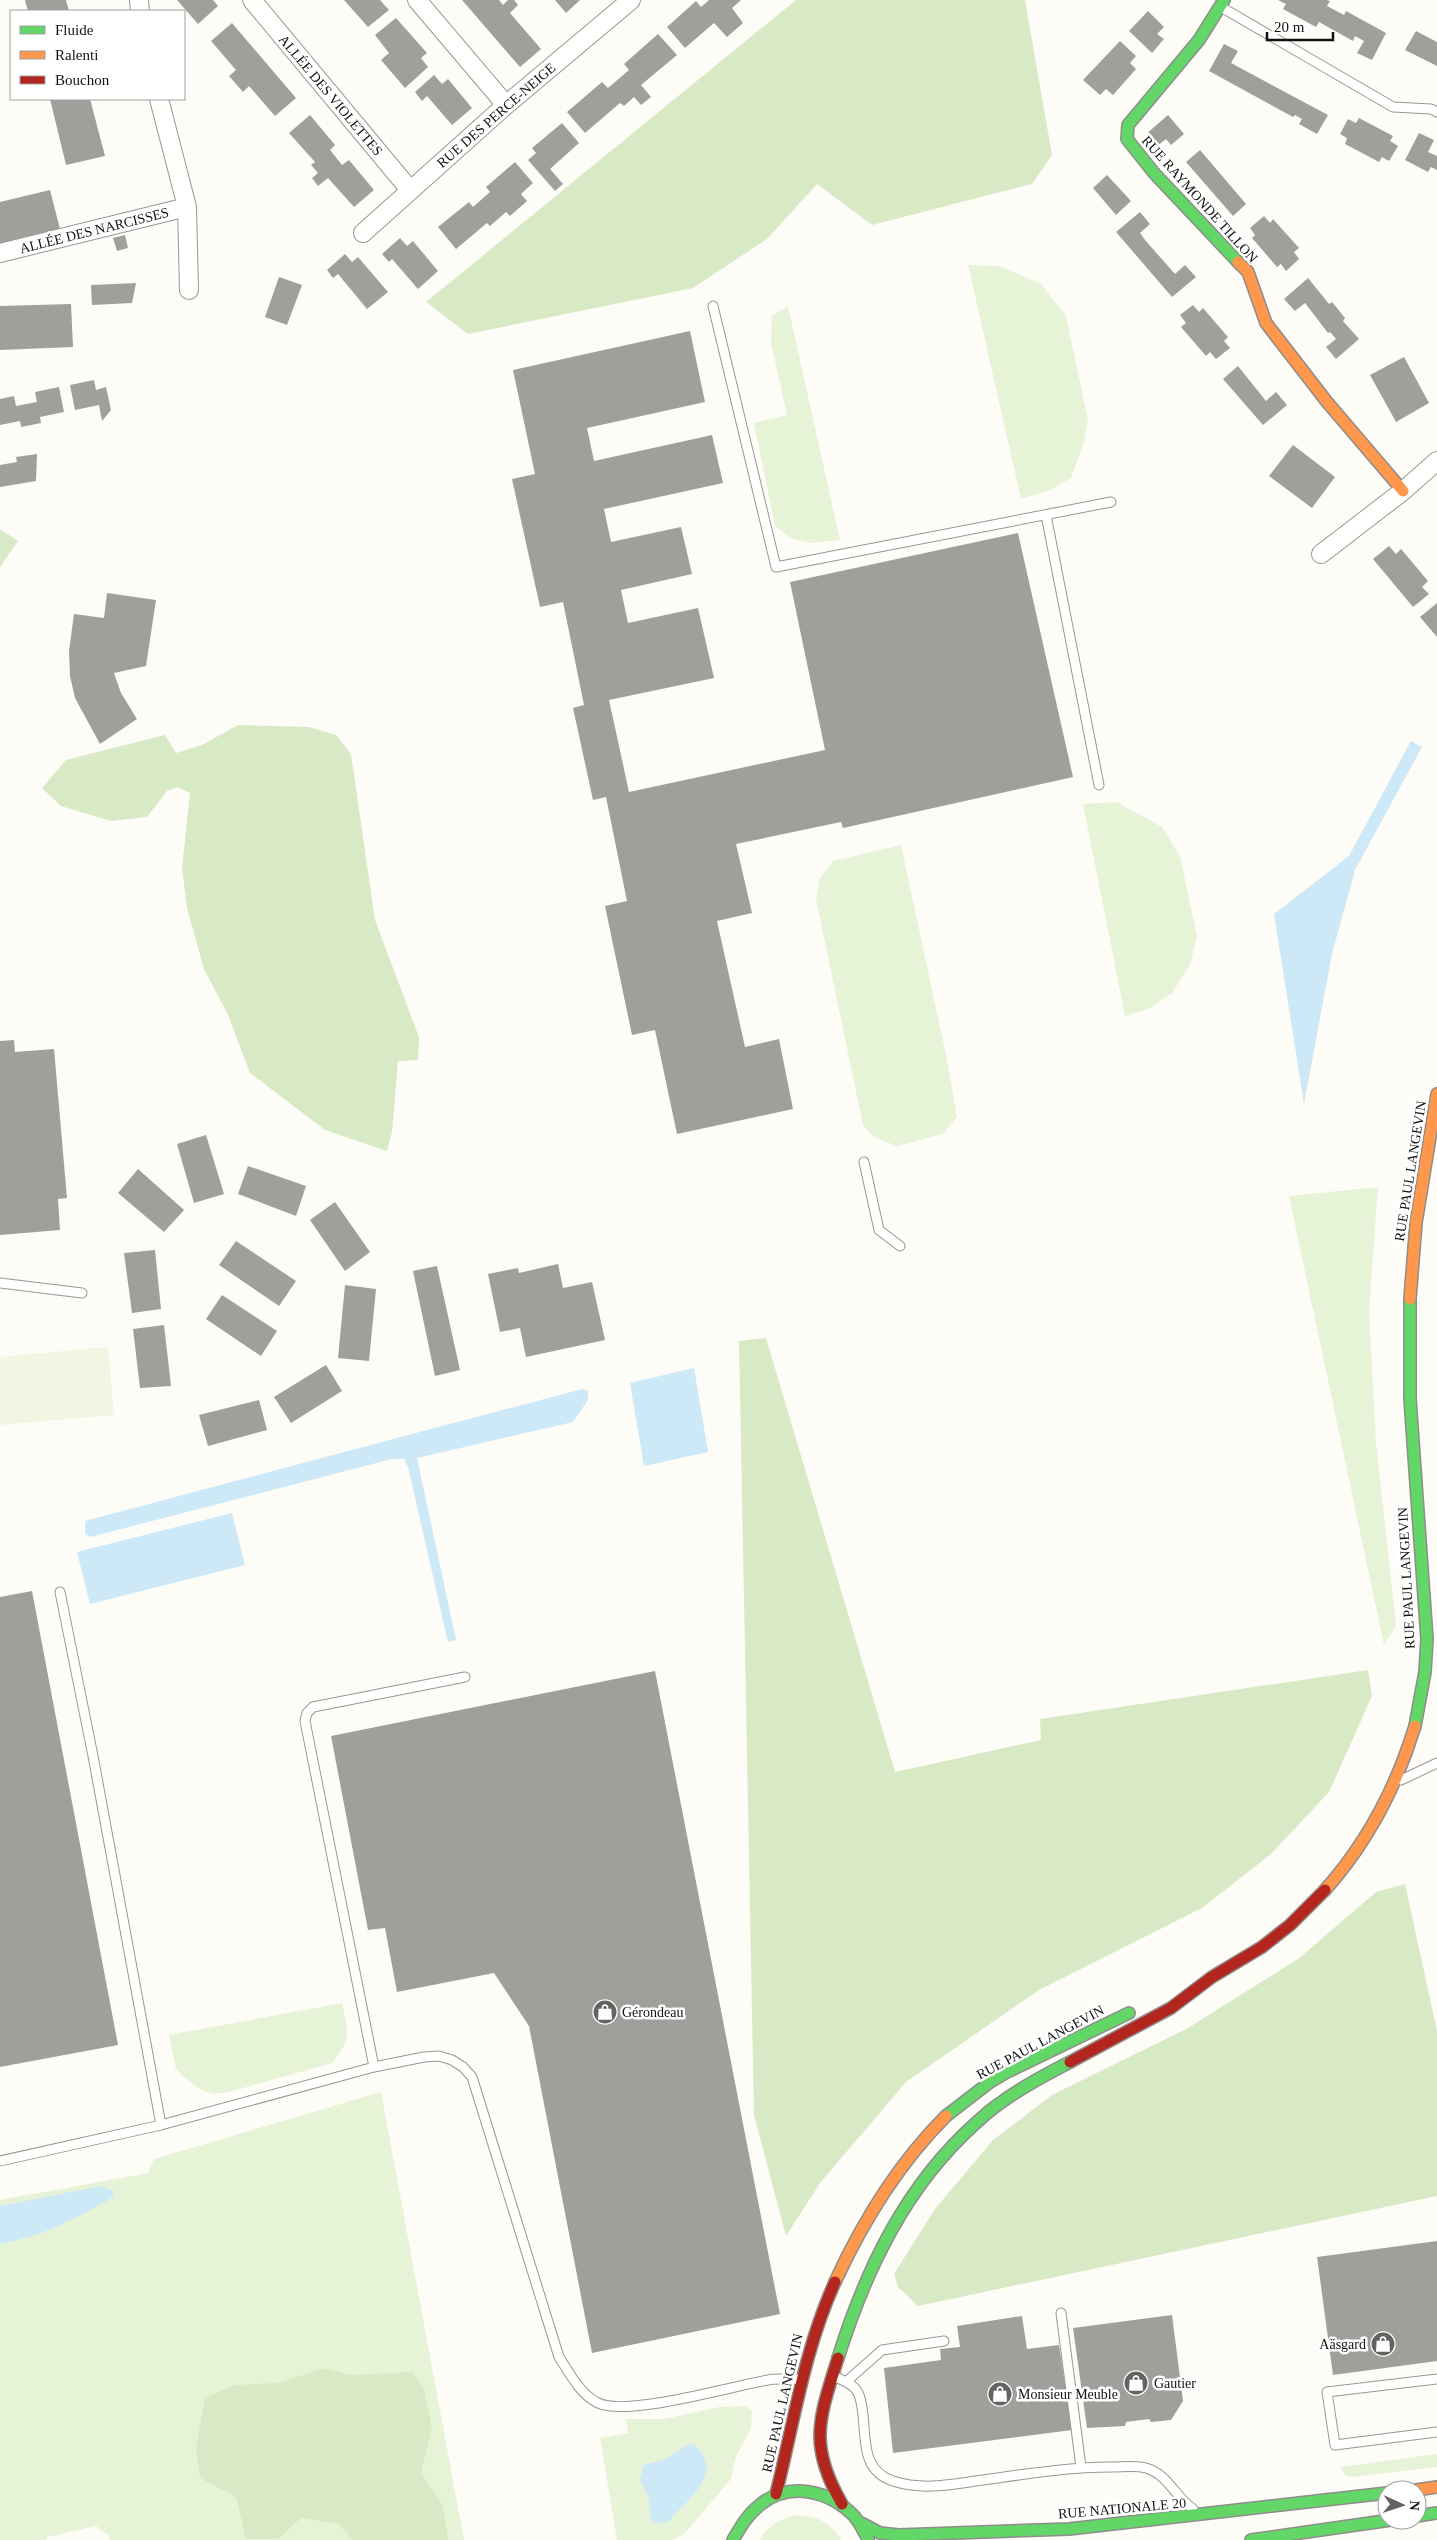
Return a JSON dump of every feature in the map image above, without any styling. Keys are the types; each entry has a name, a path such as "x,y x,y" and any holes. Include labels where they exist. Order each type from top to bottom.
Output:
{"main road":[{"name":"RUE RAYMONDE TILLON","path":"1222,3 1199,40 1128,124 1126,139 1154,173 1248,272 1266,323 1327,402 1403,491"},
{"name":"RUE PAUL LANGEVIN","path":"842,2504 821,2462 820,2452 826,2400 832,2376 845,2332 867,2278 901,2210 929,2172 961,2136 1008,2098 1175,2006 1209,1979 1267,1943 1317,1899 1350,1861 1387,1803 1412,1735 1425,1674 1426,1624 1409,1350 1411,1262 1437,1094"},
{"name":"RUE PAUL LANGEVIN","path":"1169,1995 1209,1979"},
{"name":"RUE PAUL LANGEVIN","path":"776,2494 801,2379 815,2330 860,2229 908,2157 939,2121 988,2083 1057,2047 1144,2006"},
{"path":"801,2379 832,2376"},
{"path":"733,2540 749,2512 761,2502 776,2494 799,2490 822,2493 842,2504 861,2523 868,2540"},
{"name":"RUE NATIONALE 20","path":"861,2523 880,2533 938,2535 1069,2529 1377,2494"},
{"path":"1251,2540 1285,2538 1377,2522"}],"street":[{"name":"ALLÉE DES VIOLETTES","path":"252,0 410,190"},
{"path":"417,0 506,105"},
{"name":"RUE DES PERCE-NEIGE","path":"363,233 506,105 628,1"},
{"name":"ALLÉE DES NARCISSES","path":"159,100 187,207 189,290"},
{"name":"ALLÉE DES NARCISSES","path":"0,254 187,207"},
{"path":"1321,554 1403,491 1437,461"}],"lane":[{"path":"1222,3 1393,107 1431,109 1437,112"},
{"path":"713,306 776,567 1111,502"},
{"path":"1046,515 1099,785"},
{"path":"864,1162 879,1230 900,1246"},
{"path":"0,1283 82,1293"},
{"path":"60,1592 93,1756 161,2126"},
{"path":"1426,1651 1437,1675"},
{"path":"374,2067 305,1721 307,1712 312,1707 465,1677"},
{"path":"1394,1784 1437,1763"},
{"path":"0,2161 161,2126 374,2067 439,2056 463,2067 472,2077 559,2357 576,2384 591,2398 608,2406 620,2406 673,2400 769,2380 801,2379"},
{"path":"1060,2313 1081,2467"},
{"path":"847,2381 882,2350 944,2341"},
{"path":"832,2376 847,2381 859,2394 865,2446 870,2461 878,2472 890,2480 923,2488 1081,2467 1145,2467 1165,2478 1181,2501 1203,2515"},
{"path":"1437,2379 1327,2392 1335,2445 1437,2432"},
{"path":"1311,2532 1320,2540"}],"green space":[{"path":"796,0 1025,0 1052,155 1032,184 872,225 817,184 767,239 693,288 468,334 426,302"},
{"path":"968,265 1000,266 1041,284 1066,316 1088,420 1083,445 1071,478 1048,491 1021,499"},
{"path":"788,306 840,540 810,543 790,538 775,526 754,423 787,415 771,343 772,316"},
{"path":"0,529 18,541 0,567"},
{"path":"238,725 309,727 336,735 351,754 375,920 419,1037 418,1060 398,1061 392,1132 387,1151 325,1130 250,1073 228,1015 204,969 187,908 182,868 190,793 177,787 167,791 147,817 111,821 61,806 42,788 66,760 165,735 176,753 202,745"},
{"path":"1117,802 1162,827 1180,856 1197,936 1190,965 1172,993 1151,1008 1125,1016 1083,804"},
{"path":"901,845 946,1055 957,1117 943,1134 897,1146 875,1138 863,1125 816,899 820,878 833,861"},
{"path":"1378,1187 1369,1312 1376,1442 1396,1626 1384,1645 1289,1196"},
{"path":"766,1338 895,1772 1041,1740 1040,1719 1368,1670 1372,1696 1329,1792 1271,1854 1202,1908 1039,1990 906,2082 820,2183 786,2236 754,2115 739,1341"},
{"path":"108,1347 114,1415 0,1425 0,1357"},
{"path":"1405,1884 1437,2031 1437,2196 918,2306 898,2287 894,2274 935,2209 993,2140 1052,2095 1188,2028 1298,1959 1376,1892"},
{"path":"342,2003 347,2028 346,2041 332,2063 229,2092 213,2094 199,2089 176,2069 169,2035"},
{"path":"381,2092 464,2540 110,2540 108,2535 96,2526 48,2537 46,2540 0,2540 0,2200 148,2173 154,2159"},
{"path":"324,2368 349,2375 413,2372 424,2389 432,2427 421,2473 443,2506 448,2540 353,2540 338,2524 301,2518 278,2539 246,2539 236,2497 200,2478 196,2448 205,2398 234,2385 279,2383"},
{"path":"746,2406 752,2411 751,2429 736,2456 731,2479 684,2534 673,2540 617,2540 600,2438 628,2433 626,2419 664,2419 719,2407"},
{"path":"1437,2454 1437,2467 1352,2477 1346,2476 1340,2467"},
{"path":"797,2515 823,2521 833,2529 841,2540 760,2540 767,2530 776,2523"}],"water":[{"path":"1411,741 1422,747 1355,870 1332,954 1304,1104 1274,914 1349,856"},
{"path":"694,1368 708,1452 644,1466 630,1383"},
{"path":"582,1389 588,1391 588,1400 573,1422 417,1458 456,1640 448,1642 408,1467 404,1459 392,1459 90,1537 85,1533 85,1521"},
{"path":"232,1513 245,1565 90,1604 77,1552"},
{"path":"101,2186 113,2191 113,2197 58,2226 15,2241 0,2244 0,2206"},
{"path":"693,2444 702,2454 706,2464 701,2484 670,2520 660,2523 651,2520 649,2499 640,2480 644,2465 666,2459 687,2445"}],"building":[{"path":"25,0 66,0 69,10 28,10"},
{"path":"177,0 213,0 218,6 198,24"},
{"path":"344,0 380,0 389,10 368,27"},
{"path":"462,0 499,0 503,5 508,0 514,0 518,5 510,13 541,49 520,67"},
{"path":"555,0 580,0 566,13"},
{"path":"709,0 741,0 732,8 743,23 727,37 714,23 685,48 667,27 696,1 701,7"},
{"path":"1278,0 1327,0 1330,1 1327,6 1344,15 1346,11 1386,33 1372,60 1357,53 1364,41 1355,36 1353,41 1319,22 1316,27 1283,9 1286,4"},
{"path":"1148,11 1164,27 1157,34 1164,39 1152,53 1129,31"},
{"path":"396,18 427,53 421,58 428,67 405,88 381,60 389,53 375,35"},
{"path":"232,23 296,98 275,116 249,86 243,92 229,76 236,70 211,41"},
{"path":"1416,31 1437,42 1437,66 1405,50"},
{"path":"658,34 677,55 641,85 651,97 641,105 634,97 624,106 620,103 585,133 567,112 602,82 608,88 629,70 624,64"},
{"path":"1120,41 1136,56 1130,63 1136,69 1113,95 1106,89 1100,95 1083,80"},
{"path":"1224,44 1238,51 1231,63 1328,115 1317,134 1299,124 1302,119 1295,115 1293,117 1209,71"},
{"path":"434,75 442,84 448,79 472,108 452,125 427,96 422,101 415,92"},
{"path":"50,100 90,100 105,156 66,165"},
{"path":"310,115 335,145 330,150 342,165 349,160 374,190 354,207 328,178 318,186 312,178 318,173 311,165 315,162 289,133"},
{"path":"1168,115 1184,134 1171,145 1166,139 1156,147 1145,135"},
{"path":"1359,118 1393,136 1390,141 1398,146 1389,161 1382,157 1379,162 1345,144 1347,138 1340,134 1348,119 1356,123"},
{"path":"562,123 579,143 550,169 563,184 555,191 528,160 536,153 532,148"},
{"path":"1419,133 1434,140 1428,152 1437,156 1437,170 1431,167 1428,172 1405,160"},
{"path":"1200,150 1246,204 1233,216 1186,162"},
{"path":"515,162 533,183 521,194 527,201 510,216 506,212 490,226 487,223 456,249 438,227 469,202 473,207 490,192 486,187"},
{"path":"1107,175 1131,201 1116,215 1093,188"},
{"path":"50,190 60,229 0,244 0,202"},
{"path":"1140,212 1150,224 1140,233 1145,240 1175,274 1185,265 1196,277 1172,297 1116,232"},
{"path":"1264,216 1270,223 1273,219 1299,248 1294,252 1299,259 1286,271 1281,264 1277,267 1252,238 1255,235 1250,228"},
{"path":"125,235 128,248 117,251 113,238"},
{"path":"400,238 407,246 413,241 438,271 418,289 392,259 389,262 382,254"},
{"path":"345,254 352,262 358,257 388,292 367,309 338,274 333,278 327,270"},
{"path":"279,277 302,285 287,325 265,317"},
{"path":"1308,278 1329,304 1332,302 1345,318 1343,321 1359,339 1336,359 1326,347 1336,339 1330,332 1328,333 1305,303 1295,311 1284,299"},
{"path":"136,283 132,303 92,305 91,285"},
{"path":"71,304 73,347 0,350 0,306"},
{"path":"1193,305 1199,312 1203,308 1228,337 1224,341 1230,348 1216,359 1210,352 1206,356 1181,327 1186,323 1180,315"},
{"path":"690,331 705,402 587,428 594,461 712,435 723,483 604,509 611,542 681,527 692,574 621,590 628,623 698,608 714,678 609,700 629,792 825,750 790,582 1018,533 1073,777 843,828 841,822 736,844 752,913 717,921 745,1047 779,1039 793,1109 677,1134 655,1030 632,1035 605,906 627,901 606,797 593,800 573,708 584,705 563,602 540,607 512,479 535,474 513,370"},
{"path":"1404,357 1429,403 1396,422 1370,375"},
{"path":"1238,366 1266,401 1276,392 1287,405 1263,425 1223,379"},
{"path":"94,380 96,390 106,387 111,410 102,421 99,405 75,410 70,385"},
{"path":"59,387 64,412 40,417 41,423 21,427 20,421 0,425 0,399 14,396 16,406 37,402 35,392"},
{"path":"1293,445 1335,477 1312,508 1269,476"},
{"path":"37,454 36,481 0,487 0,465 17,462 16,457"},
{"path":"1389,546 1396,554 1401,549 1428,581 1422,587 1429,594 1413,607 1373,559"},
{"path":"107,593 156,600 146,666 114,673 121,693 137,719 100,744 75,698 70,676 69,651 74,614 104,618"},
{"path":"1437,603 1437,637 1420,617"},
{"path":"14,1040 15,1052 54,1049 67,1198 58,1199 60,1230 0,1235 0,1041"},
{"path":"206,1135 224,1194 194,1203 177,1144"},
{"path":"248,1166 306,1186 296,1216 238,1194"},
{"path":"138,1169 184,1210 164,1232 118,1193"},
{"path":"335,1202 370,1252 345,1271 310,1220"},
{"path":"236,1241 296,1281 279,1306 219,1265"},
{"path":"155,1250 161,1309 132,1313 124,1253"},
{"path":"558,1264 563,1288 592,1282 605,1340 526,1357 520,1328 500,1332 488,1274 518,1268 519,1273"},
{"path":"437,1266 460,1370 435,1376 413,1271"},
{"path":"345,1285 376,1289 369,1361 338,1358"},
{"path":"222,1295 277,1331 261,1356 206,1319"},
{"path":"164,1325 171,1386 140,1388 133,1329"},
{"path":"326,1365 342,1391 291,1423 274,1397"},
{"path":"259,1400 267,1430 208,1446 199,1415"},
{"path":"32,1591 118,2045 0,2067 0,1597"},
{"path":"655,1671 780,2314 592,2353 529,2026 494,1973 397,1992 385,1928 368,1930 331,1736"},
{"path":"1437,2241 1437,2361 1333,2375 1317,2257"},
{"path":"1172,2315 1183,2401 1171,2420 1151,2422 1149,2419 1126,2422 1125,2426 1087,2428 1073,2328"},
{"path":"1022,2316 1027,2349 1059,2345 1072,2430 893,2453 884,2368 941,2360 940,2349 960,2347 957,2326"}],"traffic: fast":[{"path":"1224,0 1199,40 1128,125 1127,139 1154,173 1238,262"},
{"path":"1410,1299 1410,1399 1427,1639 1425,1672 1415,1726"},
{"path":"946,2116 990,2082 1007,2072 1129,2013"},
{"path":"838,2358 862,2292 891,2230 929,2173 952,2147 998,2104 1070,2062"},
{"path":"733,2540 742,2525 761,2504 772,2497 797,2491 822,2495 844,2507 854,2516 868,2539"},
{"path":"861,2523 880,2533 899,2535 1069,2529 1377,2494"},
{"path":"1427,2514 1437,2513"},
{"path":"1251,2540 1377,2522"}],"traffic: slow":[{"path":"1238,262 1248,272 1266,323 1327,402 1403,491"},
{"path":"1410,1299 1416,1223 1437,1094"},
{"path":"1325,1890 1355,1853 1379,1813 1399,1771 1415,1726"},
{"path":"835,2282 857,2237 883,2194 912,2154 946,2116"},
{"path":"1427,2488 1437,2487"}],"traffic: jam":[{"path":"1070,2062 1171,2008 1212,1977 1262,1947 1290,1925 1325,1890"},
{"path":"776,2494 807,2360 824,2308 835,2282"},
{"path":"838,2358 826,2398 820,2432 824,2465 842,2504"}],"place":[{"name":"Gérondeau","path":"605,2012"},
{"name":"Aäsgard","path":"1383,2344"},
{"name":"Gautier","path":"1136,2383"},
{"name":"Monsieur Meuble","path":"1000,2394"}]}
